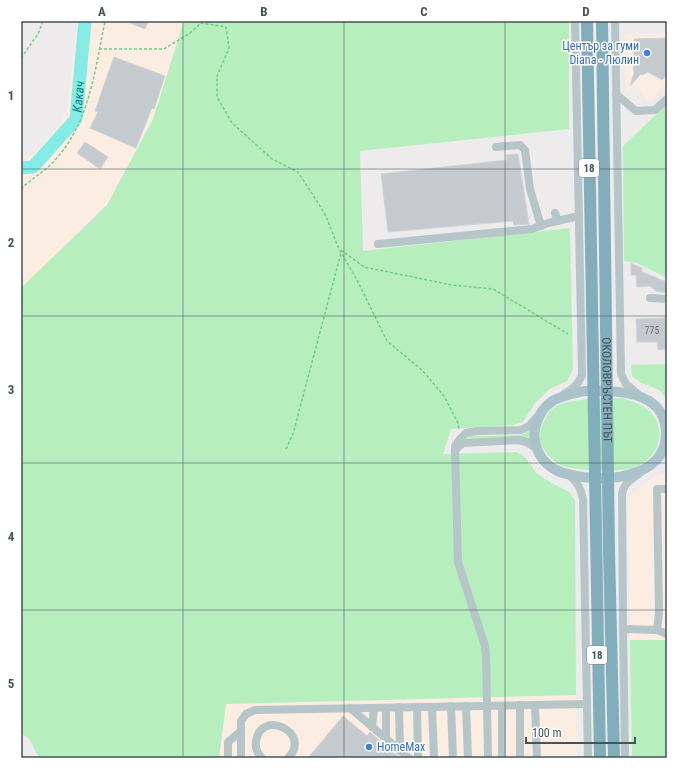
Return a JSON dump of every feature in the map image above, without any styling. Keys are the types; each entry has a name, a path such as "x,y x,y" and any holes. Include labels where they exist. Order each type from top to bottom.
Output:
{"highway":[{"name":"ОКОЛОВРЪСТЕН ПЪТ","path":"587,21 595,551 600,758"},
{"name":"ОКОЛОВРЪСТЕН ПЪТ","path":"602,21 605,315 614,758"}],"main road":[{"path":"659,456 666,440 664,416 655,405 641,396 613,391 593,391 578,392 556,398 545,406 538,416 534,429 536,448 542,459 551,467 569,475 604,478 627,476 644,470 653,463 667,448"}],"street":[{"name":"ОКОЛОВРЪСТЕН ПЪТ","path":"556,398 571,390 579,383 582,375 576,21"},
{"name":"ОКОЛОВРЪСТЕН ПЪТ","path":"615,21 622,374 626,384 641,396"},
{"path":"616,94 636,111 655,110 667,99"},
{"path":"496,147 520,145 525,150 530,189 542,226"},
{"path":"378,244 532,230 542,226 556,217 579,216"},
{"path":"650,298 667,299"},
{"path":"488,758 485,646 458,562 455,446 466,434 477,431 521,430 529,426 538,416"},
{"path":"455,450 463,443 518,440 526,442 536,448"},
{"path":"625,758 622,491 626,484 644,470"},
{"path":"569,475 576,481 581,490 583,499 588,758"},
{"path":"657,630 659,613 657,489 667,489"},
{"path":"623,629 657,630 667,634"},
{"path":"241,758 241,721 246,714 255,710 586,704"},
{"path":"520,705 520,758"},
{"path":"535,705 537,758"},
{"path":"451,706 453,758"},
{"path":"466,706 468,758"},
{"path":"502,706 502,758"},
{"path":"399,707 400,751"},
{"path":"417,707 418,758"},
{"path":"432,707 434,758"},
{"path":"350,708 409,758"},
{"path":"372,727 374,708"},
{"path":"386,708 386,739"},
{"path":"256,758 256,738 263,728 270,725 280,725 286,728 292,735 294,745 290,756"},
{"path":"228,758 228,742 241,731"},
{"path":"255,745 262,758"}],"path":[{"path":"21,58 38,34 43,21"},
{"path":"21,189 56,159 70,140 89,98 104,21"},
{"path":"99,49 164,49 190,33 201,23 226,27 229,48 217,76 217,97 232,123 272,159 298,172 325,214 341,252 357,280 387,341 422,370 444,396 458,423 460,439"},
{"path":"340,249 364,267 452,285 492,289 568,334"},
{"path":"286,449 294,434 341,252"}],"shaded area":[{"path":"78,21 184,21 153,119 107,205 23,286 21,285 21,157 34,154 59,129 67,107"},
{"name":"Център за гуми Diana - Люлин","path":"667,34 667,81 650,103 636,85 626,93 625,35"},
{"path":"667,472 667,640 630,640 628,497 652,478"},
{"path":"576,695 577,758 219,758 226,704"}],"green space":[{"path":"184,21 569,21 569,129 360,151 363,251 570,228 573,369 567,381 550,389 535,403 523,422 513,425 451,429 443,454 517,452 526,458 536,473 553,484 568,491 575,500 576,695 226,704 219,758 39,758 30,740 21,733 21,285 23,286 107,205 153,119"},
{"path":"667,104 667,278 637,263 624,261 623,146"},
{"path":"667,364 667,399 659,390 640,382 632,376 631,365"},
{"path":"622,398 649,410 658,425 660,433 656,448 652,455 640,465 633,468 611,471 572,468 558,464 547,454 541,445 540,431 542,425 548,413 557,406 575,401"},
{"path":"532,429 531,442 518,437 467,438 472,436 521,435"},
{"path":"630,640 667,640 667,758 632,758"}],"building":[{"path":"125,21 148,21 145,29"},
{"name":"Център за гуми Diana - Люлин","path":"667,38 667,74 662,80 648,72 642,75 641,74 630,86 634,73 633,67 637,60 634,59 634,39"},
{"path":"114,57 165,76 154,109 152,108 136,148 90,128 98,112 95,111"},
{"path":"85,142 108,157 100,169 77,153"},
{"path":"518,154 529,224 514,225 513,221 388,232 381,174 507,160 506,155"},
{"path":"631,263 642,268 642,272 667,282 667,293 656,291 650,286 637,287 636,275 631,275"},
{"path":"667,318 667,349 658,350 657,342 637,342 636,319"},
{"path":"343,716 367,736 370,732 400,758 308,758"}],"waterway":[{"name":"Какач","path":"21,168 33,167 76,119 85,21"}],"place":[{"name":"Център за гуми Diana - Люлин","path":"647,53"},
{"name":"HomeMax","path":"369,747"}]}
